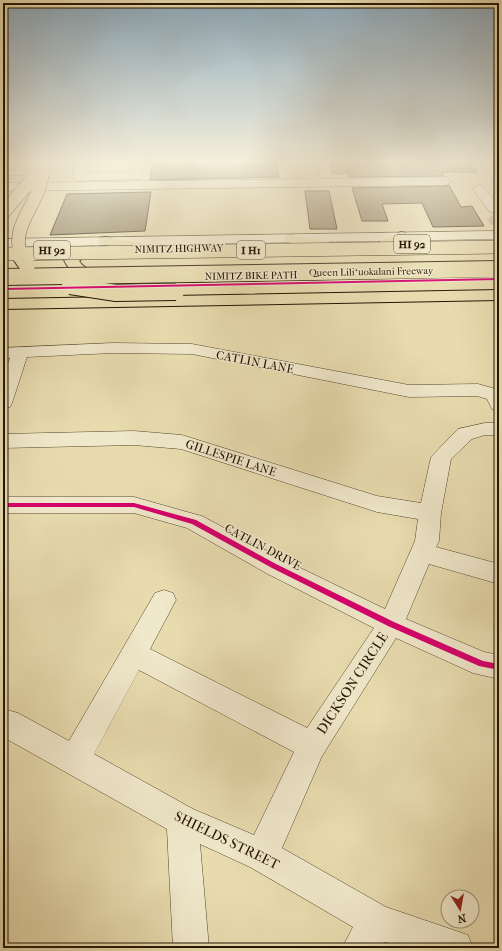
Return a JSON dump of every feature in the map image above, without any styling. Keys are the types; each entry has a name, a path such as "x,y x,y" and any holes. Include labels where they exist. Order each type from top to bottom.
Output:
{"main road":[{"path":"3,213 10,205"},
{"path":"30,205 24,216 16,240 18,252 31,270 59,282 96,291 116,293 176,292 499,284"},
{"path":"385,244 401,236"},
{"path":"290,239 326,245"},
{"name":"NIMITZ HIGHWAY","path":"4,247 103,245 144,248 499,243"},
{"path":"103,245 82,251 76,254 71,260 73,266 78,270 110,280"},
{"name":"Queen Liliʻuokalani Freeway","path":"4,247 499,247"},
{"name":"Queen Liliʻuokalani Freeway","path":"3,277 499,268"},
{"path":"3,282 499,273"},
{"path":"3,304 499,295"}],"street":[{"path":"4,247 27,205"},
{"path":"103,245 401,236 496,219 488,205"},
{"name":"CATLIN LANE","path":"12,353 113,348 192,349 409,391 478,390 494,395 499,405"},
{"path":"3,403 12,353"},
{"name":"DICKSON CIRCLE","path":"262,854 312,746 391,624 427,540 430,513 441,457 465,434 485,429 499,429"},
{"name":"GILLESPIE LANE","path":"3,441 134,438 182,442 377,504 430,513"},
{"name":"CATLIN DRIVE","path":"3,505 134,505 194,522 274,566 391,624 482,664 499,667"},
{"path":"422,553 499,574"},
{"path":"75,759 164,600"},
{"path":"133,654 312,746"},
{"name":"SHIELDS STREET","path":"3,723 8,723 75,759 182,820 262,854 369,935 455,948"},
{"path":"182,820 191,948"}],"building":[{"path":"62,205 149,205 145,231 50,235"},
{"path":"307,205 332,205 337,229 310,229"},
{"path":"357,205 382,205 388,221 362,221"},
{"path":"423,205 472,206 484,226 433,227"}],"tunnel":[{"path":"492,216 496,222"}],"cycle path":[{"name":"NIMITZ BIKE PATH","path":"3,289 499,279"},
{"path":"3,505 134,505 194,522 274,566 391,624 482,664 499,667"}]}
